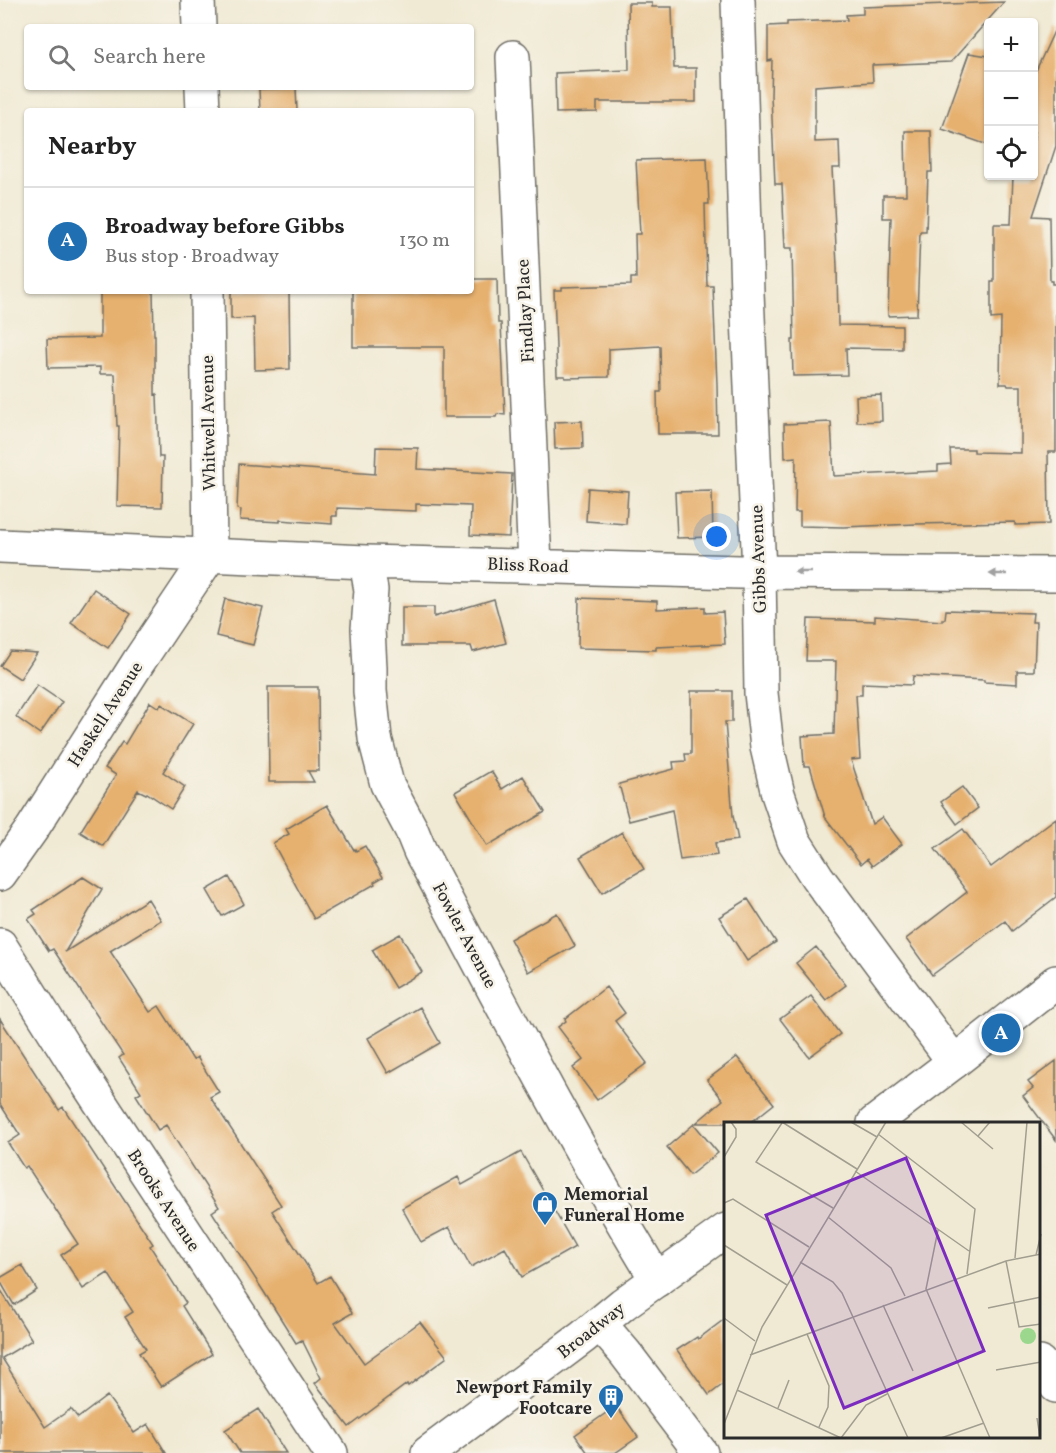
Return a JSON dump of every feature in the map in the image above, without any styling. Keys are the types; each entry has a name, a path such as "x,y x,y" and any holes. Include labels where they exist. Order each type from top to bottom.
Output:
{"street":[{"path":"198,0 200,24"},
{"name":"Gibbs Avenue","path":"738,0 759,572 761,693 767,747 778,794 794,841 817,877 954,1062"},
{"name":"Findlay Place","path":"513,57 535,565"},
{"path":"202,90 203,108"},
{"name":"Whitwell Avenue","path":"207,294 210,555"},
{"name":"Bliss Road","path":"0,546 366,562 759,572 1056,574"},
{"name":"Haskell Avenue","path":"0,874 32,829 210,555"},
{"name":"Fowler Avenue","path":"366,562 371,590 368,629 372,715 378,753 387,784 535,1069 657,1280"},
{"name":"Brooks Avenue","path":"0,945 74,1063 330,1453"},
{"path":"875,1122 1056,982"},
{"name":"Broadway","path":"428,1453 600,1324 623,1304 724,1231"},
{"path":"600,1324 625,1353 701,1453"},
{"path":"1041,1364 1056,1386"}],"building":[{"path":"1004,2 990,18 984,18 984,25 951,62 872,65 873,82 815,86 815,142 839,141 840,168 832,168 838,325 902,326 902,349 846,348 847,375 793,376 792,248 785,248 782,184 775,184 771,96 772,60 768,61 768,26 787,25 787,22 847,20 846,15 863,14 863,7"},
{"path":"628,3 652,3 652,7 672,7 674,68 696,68 696,102 597,102 597,112 556,113 555,73 629,70"},
{"path":"1056,27 1056,146 1033,216 1049,217 1050,281 1056,284 1056,452 1048,452 1049,524 1015,525 1015,522 800,526 800,512 795,512 796,457 785,458 784,424 831,422 834,476 938,471 938,465 951,464 950,449 1021,453 1021,386 1000,384 1001,318 991,319 991,282 994,282 994,224 1011,224 1013,180 1038,180 1038,66"},
{"path":"969,53 984,55 984,144 942,129"},
{"path":"259,90 296,90 297,108 260,108"},
{"path":"905,131 931,131 932,172 928,172 926,232 920,232 917,315 888,316 891,218 883,218 883,195 906,195"},
{"path":"707,158 709,204 705,204 707,286 713,286 718,434 658,434 657,392 661,392 660,346 609,349 609,377 565,378 565,376 557,376 554,290 562,290 562,287 631,285 631,278 636,278 635,234 640,234 636,160"},
{"path":"474,279 497,279 505,415 444,417 444,347 353,347 353,294 474,294"},
{"path":"100,294 153,294 155,395 157,394 159,457 163,457 162,507 117,506 119,426 117,426 115,374 100,374 100,367 48,368 47,339 100,338"},
{"path":"231,294 289,294 290,369 255,370 254,318 231,319"},
{"path":"881,395 882,421 857,422 856,396"},
{"path":"582,421 583,448 555,449 554,422"},
{"path":"376,447 418,448 417,469 512,474 509,537 470,535 471,506 416,504 416,511 337,508 337,516 332,516 332,524 240,520 241,510 237,509 239,464 375,474"},
{"path":"588,488 628,491 626,524 586,521"},
{"path":"712,491 713,537 677,538 675,492"},
{"path":"94,589 131,614 108,648 71,623"},
{"path":"579,598 657,601 657,609 705,607 705,613 723,612 725,644 656,647 656,650 578,648"},
{"path":"225,599 263,608 253,645 216,636"},
{"path":"494,599 506,643 473,652 471,646 402,646 402,607 434,607 434,617"},
{"path":"946,610 1033,613 1032,622 1036,622 1034,671 1017,671 1017,684 913,676 912,685 862,683 862,695 856,695 860,759 851,760 872,824 882,817 902,844 872,866 867,859 861,864 825,817 810,766 804,766 802,736 834,734 836,661 806,661 808,619 875,621 875,616 942,621 945,619"},
{"path":"10,651 37,653 20,679 0,666"},
{"path":"37,685 62,702 40,734 16,717"},
{"path":"268,687 318,687 319,771 308,771 314,782 269,782"},
{"path":"691,691 732,691 732,722 725,722 733,816 738,840 715,843 717,855 680,860 672,810 629,821 619,784 674,769 673,762 686,761 685,754 691,754"},
{"path":"150,702 159,708 161,704 193,724 163,772 185,787 171,809 147,793 138,790 103,846 80,832 116,775 105,768 122,742 125,744"},
{"path":"491,771 502,789 523,776 545,812 487,846 455,792"},
{"path":"962,787 978,808 957,824 941,802"},
{"path":"327,805 354,850 365,846 383,877 374,882 375,884 314,919 273,843 289,834 286,829"},
{"path":"1056,818 1056,897 1012,931 1005,921 932,975 906,939 967,892 935,849 963,829 991,867"},
{"path":"622,832 644,869 602,893 580,857"},
{"path":"83,877 102,889 65,952 148,899 161,920 110,951 150,1012 159,1006 193,1060 197,1057 219,1092 210,1097 281,1205 272,1211 318,1283 330,1276 352,1313 335,1323 364,1363 420,1322 447,1357 349,1427 315,1383 321,1378 302,1340 296,1343 212,1212 219,1207 166,1125 158,1130 136,1095 141,1092 119,1058 123,1055 53,949 49,951 28,919 36,914 33,910"},
{"path":"229,877 244,904 222,916 207,890"},
{"path":"748,899 776,942 747,961 719,917"},
{"path":"557,913 575,946 528,972 510,939"},
{"path":"400,934 422,972 395,988 372,950"},
{"path":"816,947 846,985 826,1000 796,963"},
{"path":"606,987 625,1013 615,1021 647,1063 597,1100 573,1068 583,1060 558,1027"},
{"path":"811,996 840,1034 809,1057 780,1019"},
{"path":"420,1007 440,1043 388,1073 368,1038"},
{"path":"0,1019 59,1110 63,1107 153,1244 150,1246 186,1303 182,1306 212,1354 161,1387 139,1353 146,1349 125,1317 133,1312 108,1273 83,1289 61,1255 78,1244 27,1166 24,1168 8,1143 20,1135 0,1104"},
{"path":"737,1057 774,1104 751,1122 696,1123 723,1100 707,1080"},
{"path":"1056,1061 1056,1140 1023,1096 1033,1088 1028,1082"},
{"path":"694,1124 718,1153 690,1175 667,1147"},
{"path":"521,1152 575,1247 522,1277 505,1248 471,1267 449,1227 421,1242 402,1208 458,1177 462,1185"},
{"path":"22,1265 37,1290 14,1305 0,1278"},
{"path":"0,1289 32,1340 2,1358 45,1427 71,1409 78,1418 107,1396 134,1433 148,1424 166,1453 0,1453"},
{"path":"724,1320 724,1384 709,1395 677,1350 697,1337 698,1339"},
{"name":"Newport Family Footcare","path":"616,1406 638,1437 615,1453 588,1453 575,1435"},
{"path":"258,1409 286,1453 240,1453 225,1430"}],"place":[{"name":"Broadway before Gibbs","path":"1001,1033"},
{"name":"Memorial Funeral Home","path":"545,1227"},
{"name":"Newport Family Footcare","path":"611,1420"}]}
